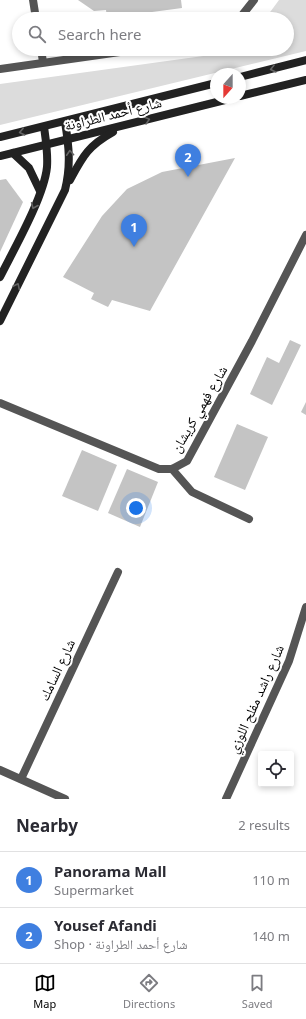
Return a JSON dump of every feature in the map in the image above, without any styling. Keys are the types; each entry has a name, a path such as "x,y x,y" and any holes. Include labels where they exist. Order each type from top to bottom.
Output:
{"street":[{"path":"33,0 35,12"},
{"path":"245,12 254,0"},
{"path":"42,56 43,62"},
{"path":"0,69 88,56"},
{"path":"246,75 306,60"},
{"path":"246,95 306,82"},
{"name":"شارع أحمد الطراونة","path":"0,137 44,128 210,85"},
{"name":"شارع أحمد الطراونة","path":"0,156 210,104"},
{"path":"65,122 70,167 65,190"},
{"path":"0,320 65,190 86,152 96,142 121,127"},
{"path":"0,277 40,190 47,169 47,144 44,128"},
{"path":"13,153 29,168 40,190"},
{"name":"شارع فهمي كريشان","path":"0,403 159,469 172,469 187,461 252,341 306,235"},
{"path":"172,469 192,492 249,519"},
{"name":"شارع السامك","path":"21,779 118,572"},
{"name":"شارع راشد مفلح اللوزي","path":"226,799 288,661 306,607"},
{"path":"0,770 65,799"}],"shaded area":[{"path":"279,0 306,0 306,51 294,54 294,12 270,12"},
{"path":"203,56 285,56 236,68 210,68 210,74 0,125 0,84"}],"building":[{"path":"78,0 181,0 182,8 152,12 106,12 106,10 94,11"},
{"path":"235,158 150,311 112,300 108,307 91,299 94,293 63,277 102,216 127,189 162,172"},
{"path":"6,179 23,202 0,252 0,180"},
{"path":"290,340 301,345 272,405 250,394 267,357 279,363"},
{"path":"306,402 306,415 301,412"},
{"path":"237,424 268,437 245,490 214,477"},
{"path":"82,450 117,465 98,511 62,496"},
{"path":"127,469 158,482 140,527 108,513"}],"place":[{"name":"Yousef Afandi","path":"188,177"},
{"name":"Panorama Mall","path":"134,247"}]}
